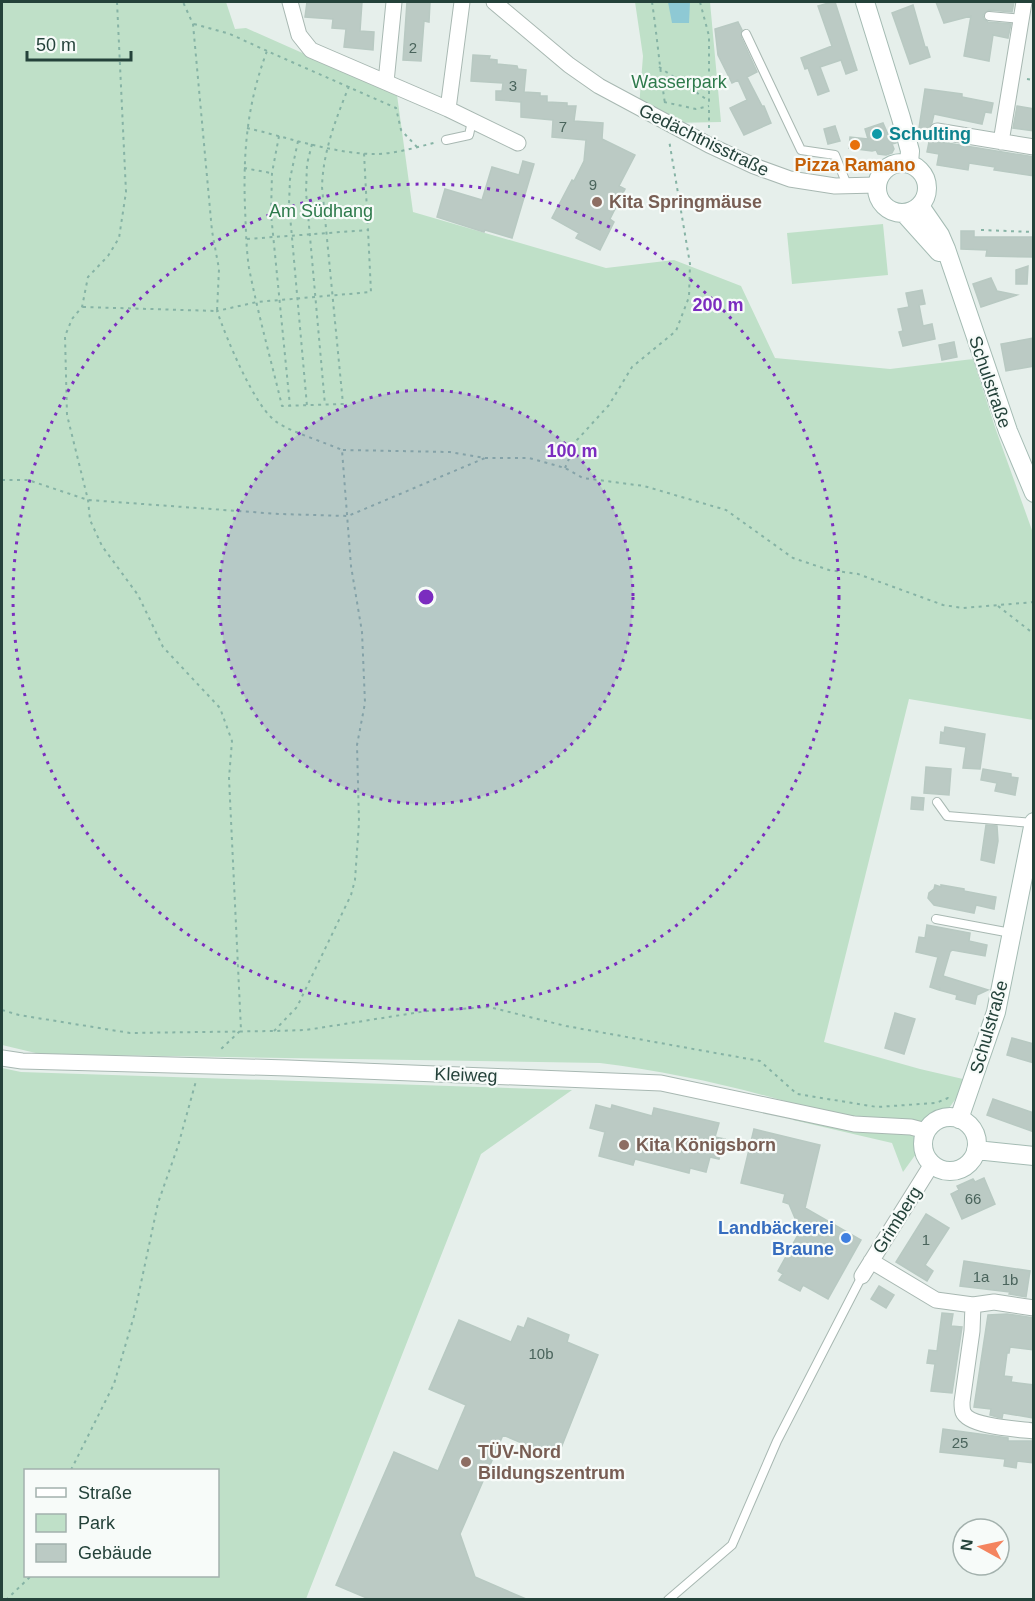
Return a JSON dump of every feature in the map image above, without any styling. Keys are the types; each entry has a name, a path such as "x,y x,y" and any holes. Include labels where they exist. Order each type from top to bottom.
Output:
{"main road":[{"path":"865,2 901,118 910,151 909,163"},
{"path":"909,163 921,171 927,185 927,192 912,209 895,212 881,202 877,185 881,173 891,165 909,163"},
{"name":"Schulstraße","path":"912,209 928,239 951,269 1008,431 1034,493"},
{"name":"Schulstraße","path":"962,1111 996,1012 1033,823"},
{"path":"962,1111 971,1128 976,1150 972,1158 961,1168 945,1170 932,1164 925,1154 923,1147 926,1131 930,1125 962,1111"},
{"path":"976,1150 1034,1156"}],"street":[{"path":"290,2 298,35 311,50 448,109 518,143"},
{"path":"386,82 394,2"},
{"path":"448,109 462,2"},
{"name":"Gedächtnisstraße","path":"494,2 584,76 612,95 709,145 761,169 790,179 824,185 877,185"},
{"path":"1001,142 1026,14"},
{"path":"937,131 1034,147"},
{"name":"Kleiweg","path":"2,1058 22,1061 661,1083 854,1124 911,1127 926,1131"},
{"name":"Grimberg","path":"862,1276 932,1164"},
{"path":"871,1261 936,1300 973,1305 994,1302 1034,1308"},
{"path":"973,1305 972,1330 962,1402 963,1412 969,1419 978,1423 1034,1431"}],"lane":[{"path":"989,16 1026,14"},
{"path":"746,33 801,150 835,155 847,186"},
{"path":"446,140 469,135 472,121"},
{"path":"937,802 947,816 1033,823"},
{"path":"936,919 1013,933"},
{"path":"668,1599 732,1545 777,1441 862,1276"}],"path":[{"path":"117,2 126,192 119,238 108,255 88,277 82,307 72,319 65,336 67,415 88,500 90,520 102,546 138,595 163,647 220,708 232,741 229,778 241,1030"},
{"path":"183,2 193,24 212,231 219,269 217,311 224,332 243,371 268,414 284,426 342,450 450,452 485,458 529,458 565,468 583,478 644,486 726,510 793,558 829,570 858,574 943,605 963,608 1034,602"},
{"path":"652,2 664,97"},
{"path":"700,2 709,36 709,145"},
{"path":"193,24 230,34 396,108 401,130 417,147"},
{"path":"267,51 254,87 247,128 244,168 246,240 249,268 282,406 343,404 322,187 327,147 349,86"},
{"path":"659,67 709,101"},
{"path":"664,102 696,109 709,106"},
{"path":"565,468 577,440 609,405 632,367 676,331 689,297 690,264 666,124"},
{"path":"247,128 312,144 364,153 389,153 446,140"},
{"path":"279,136 270,197 290,406"},
{"path":"298,141 290,179 291,236 307,405"},
{"path":"312,144 306,179 325,405"},
{"path":"82,307 217,311 257,302 371,292 364,153"},
{"path":"244,168 272,173"},
{"path":"246,240 368,230"},
{"path":"981,230 1034,232"},
{"path":"274,1031 297,1007 351,895 355,880 359,822 357,745 366,703 362,632 351,566 342,450"},
{"path":"2,480 28,480 88,500 279,514 348,516 485,458"},
{"path":"998,606 1034,634"},
{"path":"2,1010 19,1015 130,1033 306,1030 426,1011 489,1007 566,1026 760,1061 796,1094 877,1107 936,1103 948,1098 962,1111"},
{"path":"72,1469 114,1384 134,1316 159,1203 201,1066 241,1030"},
{"path":"6,1599 29,1577"}],"green space":[{"name":"Am Südhang","path":"2,2 226,2 235,29 246,28 397,95 413,212 606,268 674,260 741,286 775,358 890,369 973,359 1033,533 1033,720 909,699 824,1042 963,1079 957,1097 903,1172 892,1143 793,1120 804,1107 677,1075 600,1063 40,1054 2,1045"},
{"name":"Wasserpark","path":"635,2 710,2 721,122 672,123 639,107 643,56"},
{"path":"883,224 888,275 792,284 787,233"},
{"path":"2,1068 21,1072 572,1090 481,1154 306,1599 2,1599"}],"water":[{"path":"668,2 690,2 689,23 672,23"}],"building":[{"path":"307,2 362,2 360,31 374,32 373,50 344,47 346,29 332,28 333,19 305,17"},
{"path":"407,2 430,2 429,22 424,21 421,61 403,60"},
{"path":"835,2 857,70 846,74 841,60 820,67 829,91 818,95 808,68 805,69 801,58 832,46 818,6"},
{"path":"936,2 1014,2 1012,12 989,10 983,15 988,22 1011,24 1008,38 993,35 989,61 964,56 971,16 944,23"},
{"path":"913,5 930,57 910,64 892,13"},
{"path":"738,22 742,30 741,37 757,72 747,77 771,123 744,135 730,108 747,100 738,80 732,83 718,55 715,29"},
{"path":"473,55 490,56 489,59 497,60 497,64 517,66 518,69 526,70 524,92 547,96 547,102 576,106 574,121 603,123 602,139 635,155 619,186 625,189 610,219 614,222 600,250 576,238 579,233 552,218 584,161 586,140 552,137 553,120 521,117 521,102 496,100 496,91 502,91 503,83 471,81"},
{"path":"925,89 962,94 962,97 993,103 991,113 985,112 982,124 934,114 927,130 919,128"},
{"path":"1017,106 1034,109 1034,131 1013,128"},
{"path":"883,123 891,141 896,141 892,144 894,149 892,153 886,155 878,154 876,150 849,148 850,137 868,139 865,129"},
{"path":"835,126 840,141 828,144 824,129"},
{"path":"930,137 935,141 1034,157 1034,176 994,170 995,167 969,163 968,170 937,165 939,154 927,152"},
{"path":"523,161 534,164 512,238 437,217 445,189 482,200 492,167 519,175"},
{"path":"961,231 974,231 974,237 1033,237 1034,257 986,256 987,250 961,249"},
{"path":"1028,266 1027,284 1016,284 1016,270"},
{"path":"991,278 997,291 1017,295 981,307 973,284"},
{"path":"922,290 925,304 919,305 923,326 932,324 935,339 903,346 899,332 903,331 898,309 909,307 906,293"},
{"path":"1034,338 1034,366 1006,371 1001,344"},
{"path":"954,342 957,357 942,360 939,345"},
{"path":"945,727 985,734 980,769 963,768 966,747 940,743 941,732 944,733"},
{"path":"926,767 951,769 949,795 924,793"},
{"path":"983,769 1011,774 1011,777 1018,778 1015,795 995,791 997,783 981,780"},
{"path":"912,797 924,798 923,810 911,809"},
{"path":"986,825 997,826 998,841 994,863 981,860"},
{"path":"935,885 996,897 994,909 976,905 974,913 934,905 928,898"},
{"path":"927,925 970,933 969,941 987,945 985,956 952,950 943,976 988,990 977,995 975,1004 956,999 957,995 930,987 938,957 916,952 919,937 925,938"},
{"path":"895,1013 915,1019 904,1054 885,1048"},
{"path":"1012,1038 1034,1044 1034,1063 1007,1055"},
{"path":"993,1099 1034,1113 1034,1132 987,1115"},
{"path":"596,1105 611,1109 612,1105 652,1116 654,1108 719,1123 715,1137 725,1139 719,1159 710,1157 706,1172 690,1168 689,1173 635,1159 633,1165 599,1156 605,1132 590,1128"},
{"path":"754,1129 820,1145 805,1208 861,1240 828,1299 803,1285 800,1291 779,1280 783,1274 778,1271 800,1231 794,1228 797,1223 789,1204 783,1202 785,1194 741,1183"},
{"path":"984,1178 995,1204 962,1219 951,1194 959,1190 957,1186 973,1179 975,1182"},
{"path":"926,1214 949,1228 925,1265 933,1271 927,1281 896,1262"},
{"path":"964,1261 1030,1271 1026,1297 1009,1294 1010,1292 960,1286"},
{"path":"879,1286 894,1295 886,1308 871,1299"},
{"path":"942,1313 953,1314 951,1326 962,1327 952,1393 931,1391 935,1364 927,1363 929,1350 937,1351"},
{"path":"1007,1314 1034,1318 1034,1350 1010,1347 1004,1376 1012,1377 1011,1382 1034,1385 1034,1418 1003,1413 1002,1418 990,1415 991,1409 974,1407 988,1315"},
{"name":"TÜV-Nord Bildungszentrum","path":"528,1318 569,1335 567,1342 598,1355 557,1458 503,1435 460,1534 475,1577 526,1599 369,1599 336,1585 394,1452 438,1471 466,1405 429,1389 459,1320 511,1342 518,1326 524,1328"},
{"path":"943,1429 1008,1438 1008,1441 1034,1441 1034,1463 1017,1461 1016,1468 1004,1466 1005,1459 940,1452"}],"place":[{"name":"Schulting","path":"877,134"},
{"name":"Pizza Ramano","path":"855,145"},
{"name":"Kita Springmäuse","path":"597,202"},
{"name":"Kita Königsborn","path":"624,1145"},
{"name":"Landbäckerei Braune","path":"846,1238"},
{"name":"TÜV-Nord Bildungszentrum","path":"466,1462"}]}
